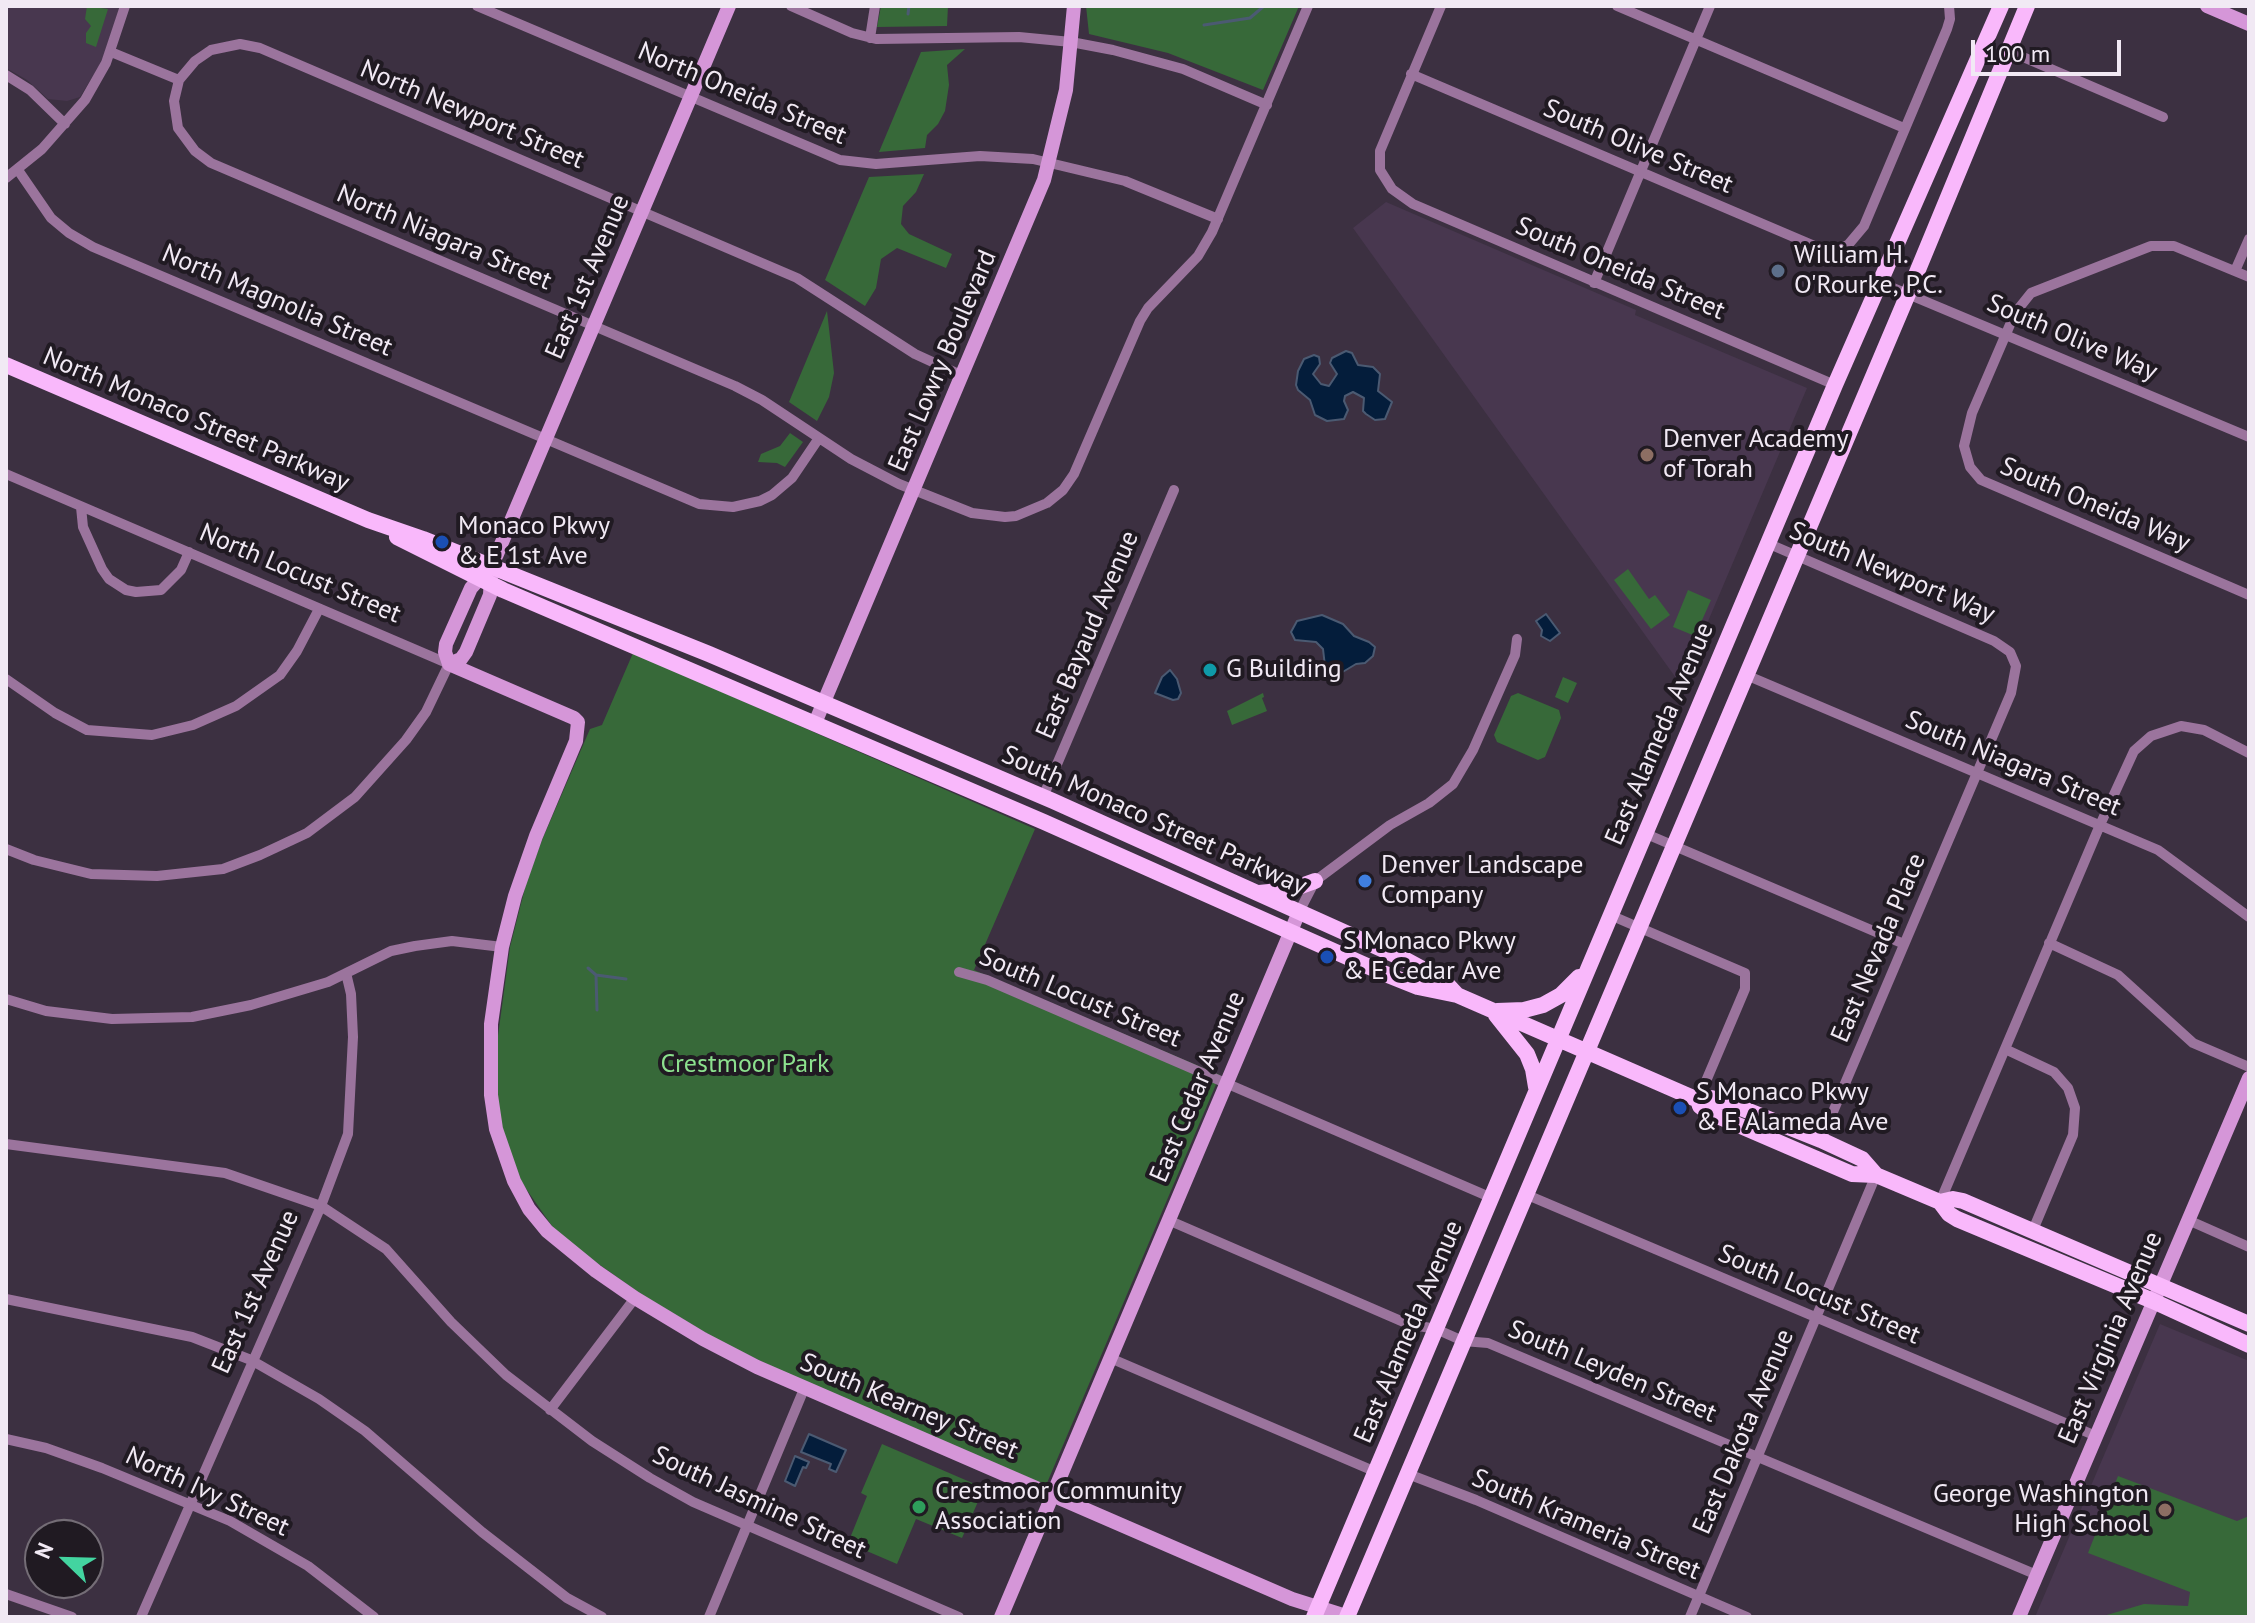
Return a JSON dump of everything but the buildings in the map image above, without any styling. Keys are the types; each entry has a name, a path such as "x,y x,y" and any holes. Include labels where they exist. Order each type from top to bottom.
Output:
{"main road":[{"name":"East Alameda Avenue","path":"1317,1612 1767,543 2001,6"},
{"name":"East Alameda Avenue","path":"1348,1617 2027,6"},
{"name":"North Monaco Street Parkway","path":"6,365 368,520 491,566 824,703"},
{"name":"North Monaco Street Parkway","path":"368,520 414,548 485,582 815,723"},
{"name":"South Monaco Street Parkway","path":"824,703 1043,797 1428,971 1443,980 1457,995"},
{"name":"South Monaco Street Parkway","path":"815,723 1404,982 1457,995 1698,1100"},
{"path":"957,784 990,789 1023,802 1043,797"},
{"path":"1044,822 1051,815 1061,816 1091,829 1119,831"},
{"path":"1257,893 1290,890 1315,881"},
{"path":"1492,1011 1524,1010 1551,1001 1570,987 1590,963"},
{"path":"1492,1011 1527,1054 1535,1075 1536,1089"},
{"path":"1876,1175 1862,1159 1821,1140 1726,1102 1711,1098 1698,1100 1708,1112 1852,1174 1876,1175 1940,1202 1959,1200 2249,1324"},
{"path":"1940,1202 1957,1219 2249,1345"}],"street":[{"path":"6,178 65,124 92,88 111,52 125,6"},
{"name":"North Oneida Street","path":"477,6 850,162 876,164 980,156 1050,163"},
{"name":"East 1st Avenue","path":"449,664 464,655 491,566 729,6"},
{"path":"791,6 870,38 1019,37 1071,42 1166,63 1267,105"},
{"path":"870,38 875,6"},
{"name":"East Lowry Boulevard","path":"815,723 1050,163 1065,95 1074,6"},
{"name":"North Niagara Street","path":"179,80 174,101 178,128 195,151 211,163 747,391 866,468 960,510 995,518 1029,512 1056,497 1070,482 1144,313 1198,256 1218,219 1308,6"},
{"path":"1411,74 1441,6"},
{"path":"1617,6 1904,128 1947,29 1949,6"},
{"path":"1594,283 1710,6"},
{"path":"2207,6 2249,24"},
{"name":"North Newport Street","path":"179,80 195,61 211,50 240,44 254,46 806,282 915,354 963,376"},
{"path":"2009,51 2163,117"},
{"path":"111,52 179,80"},
{"name":"South Olive Street","path":"1411,74 1817,247 1835,249 1848,245 1864,226 1904,128"},
{"name":"South Oneida Street","path":"1411,74 1379,157 1380,170 1392,189 1413,204 1835,385"},
{"path":"6,75 30,90 65,124"},
{"path":"1050,163 1125,181 1218,219"},
{"name":"North Magnolia Street","path":"18,170 51,218 93,247 690,501 719,507 749,505 772,495 792,478 819,438"},
{"path":"2235,271 2249,239"},
{"name":"South Oneida Way","path":"2249,277 2174,246 2138,249 2031,293 2020,304 1966,431 1965,458 1975,474 1995,486 2249,595"},
{"name":"South Olive Way","path":"1879,282 2249,437"},
{"name":"North Locust Street","path":"6,474 574,718"},
{"name":"East Bayaud Avenue","path":"1043,797 1174,490"},
{"path":"81,507 83,527 102,569 109,579 126,590 161,590 181,570 189,552"},
{"name":"South Newport Way","path":"1767,543 1995,641 2010,652 2016,662 2014,685 1977,773"},
{"path":"6,849 34,860 91,874 157,876 223,869 307,833 355,797 406,740 426,712 449,664 446,644 471,588 485,582"},
{"path":"6,679 55,713 87,730 152,735 193,725 236,706 280,675 297,651 319,609"},
{"name":"East Cedar Avenue","path":"1001,1617 1226,1083 1315,881 1390,825 1429,803 1453,784 1465,766 1491,710 1515,655 1517,639"},
{"name":"South Niagara Street","path":"1746,675 2169,856 2249,917"},
{"name":"South Kearney Street","path":"574,718 579,729 576,741 526,860 502,947 491,1024 491,1079 496,1129 503,1156 529,1209 547,1231 635,1298 703,1339 804,1389 1317,1612 1348,1617"},
{"path":"1940,1202 2130,757 2142,742 2160,731 2181,726 2196,728 2249,753"},
{"name":"East Nevada Place","path":"1821,1140 1977,773"},
{"path":"1644,833 1904,944"},
{"path":"1610,915 1745,973 1745,989 1698,1100"},
{"path":"6,999 46,1011 112,1019 192,1017 251,1005 328,982 391,951 452,941 502,947"},
{"path":"2049,943 2118,975 2189,1040 2249,1067"},
{"name":"South Locust Street","path":"959,972 987,980 1492,1198"},
{"name":"East 1st Avenue","path":"141,1617 321,1206 348,1134 353,1037 351,994 346,973"},
{"path":"2005,1049 2054,1072 2070,1091 2075,1108 2073,1135 2033,1230"},
{"name":"East Virginia Avenue","path":"2019,1617 2249,1078"},
{"name":"South Jasmine Street","path":"6,1144 225,1173 321,1206 386,1249 451,1322 506,1375 592,1441 650,1478 747,1527 959,1617"},
{"name":"East Dakota Avenue","path":"1690,1617 1876,1175"},
{"name":"South Locust Street","path":"1525,1194 2096,1436"},
{"name":"South Leyden Street","path":"1168,1220 1408,1324 1436,1329 1463,1341 1488,1343 2037,1575"},
{"path":"2188,1220 2249,1247"},
{"path":"550,1410 635,1298"},
{"path":"6,1299 192,1337 251,1360 319,1399 365,1431 482,1532 567,1598 602,1617"},
{"path":"1110,1358 1376,1472"},
{"path":"709,1617 804,1389"},
{"name":"North Ivy Street","path":"6,1439 46,1448 230,1521 284,1551 329,1581 374,1617"},
{"name":"South Krameria Street","path":"1408,1474 1476,1500 1747,1617"},
{"path":"6,1594 72,1617"}],"shaded area":[{"path":"6,6 120,6 102,61 80,97 67,101 48,99 27,80 6,68"},
{"name":"Denver Academy of Torah","path":"1386,202 1636,310 1635,315 1807,388 1681,685 1353,228"},
{"name":"George Washington High School","path":"2160,1324 2249,1361 2249,1617 2035,1617"}],"green space":[{"path":"87,6 108,9 96,47 86,43 86,33 91,26 85,19"},
{"path":"881,6 948,6 947,26 877,27"},
{"path":"1086,6 1299,6 1263,90 1168,53 1089,34"},
{"path":"965,49 947,65 949,85 945,111 927,135 925,148 879,152 921,52"},
{"path":"924,174 916,192 903,206 901,224 909,234 952,254 946,268 897,248 881,259 876,288 865,306 825,280 869,177"},
{"path":"827,311 834,373 829,397 817,421 789,402"},
{"path":"790,433 803,442 785,467 777,463 758,462 761,454 780,446"},
{"path":"1628,569 1649,599 1655,595 1670,615 1651,629 1614,580"},
{"path":"1688,590 1711,600 1695,636 1673,627"},
{"name":"Crestmoor Park","path":"633,653 1035,829 974,970 1220,1075 1047,1483 792,1376 721,1342 644,1296 573,1246 552,1226 522,1183 502,1133 498,1104 497,1043 510,947 526,884 542,840 590,729 602,725"},
{"path":"1563,677 1577,683 1568,703 1555,697"},
{"path":"1263,693 1267,711 1232,725 1227,711"},
{"path":"1518,693 1559,710 1561,718 1545,757 1538,760 1497,742 1494,735 1511,696"},
{"name":"Crestmoor Community Association","path":"882,1444 984,1488 962,1538 916,1519 897,1564 848,1543 867,1496 861,1493"},
{"path":"2118,1476 2237,1521 2249,1516 2249,1617 2100,1617 2144,1604 2188,1606 2190,1592 2088,1553"}],"water":[{"path":"1346,351 1352,353 1358,365 1373,367 1380,374 1378,391 1392,402 1385,419 1375,420 1366,414 1363,411 1364,398 1353,392 1345,396 1348,410 1344,419 1327,421 1315,415 1310,400 1298,390 1298,371 1304,359 1314,355 1319,357 1320,364 1313,374 1321,384 1329,386 1337,374 1330,363 1332,358"},
{"path":"1546,614 1560,633 1550,641 1541,636 1542,630 1536,621"},
{"path":"1322,615 1343,624 1354,636 1369,642 1375,647 1373,656 1336,676 1326,675 1323,649 1316,642 1295,640 1291,632 1297,621"},
{"path":"1170,670 1177,679 1181,693 1178,699 1173,700 1155,693 1162,677"},
{"path":"809,1434 846,1450 836,1472 829,1469 831,1464 801,1452"},
{"path":"795,1456 809,1462 806,1468 803,1467 795,1486 785,1481"}],"waterway":[{"path":"908,14 909,6"},
{"path":"1204,25 1250,18 1264,6"},
{"path":"588,968 596,975 626,979"},
{"path":"596,975 597,1010"}],"place":[{"name":"William H. O'Rourke, P.C.","path":"1778,271"},
{"name":"Denver Academy of Torah","path":"1647,455"},
{"name":"Monaco Pkwy & E 1st Ave","path":"442,542"},
{"name":"G Building","path":"1210,670"},
{"name":"Denver Landscape Company","path":"1365,881"},
{"name":"S Monaco Pkwy & E Cedar Ave","path":"1327,957"},
{"name":"S Monaco Pkwy & E Alameda Ave","path":"1680,1108"},
{"name":"Crestmoor Community Association","path":"919,1507"},
{"name":"George Washington High School","path":"2165,1510"}]}
